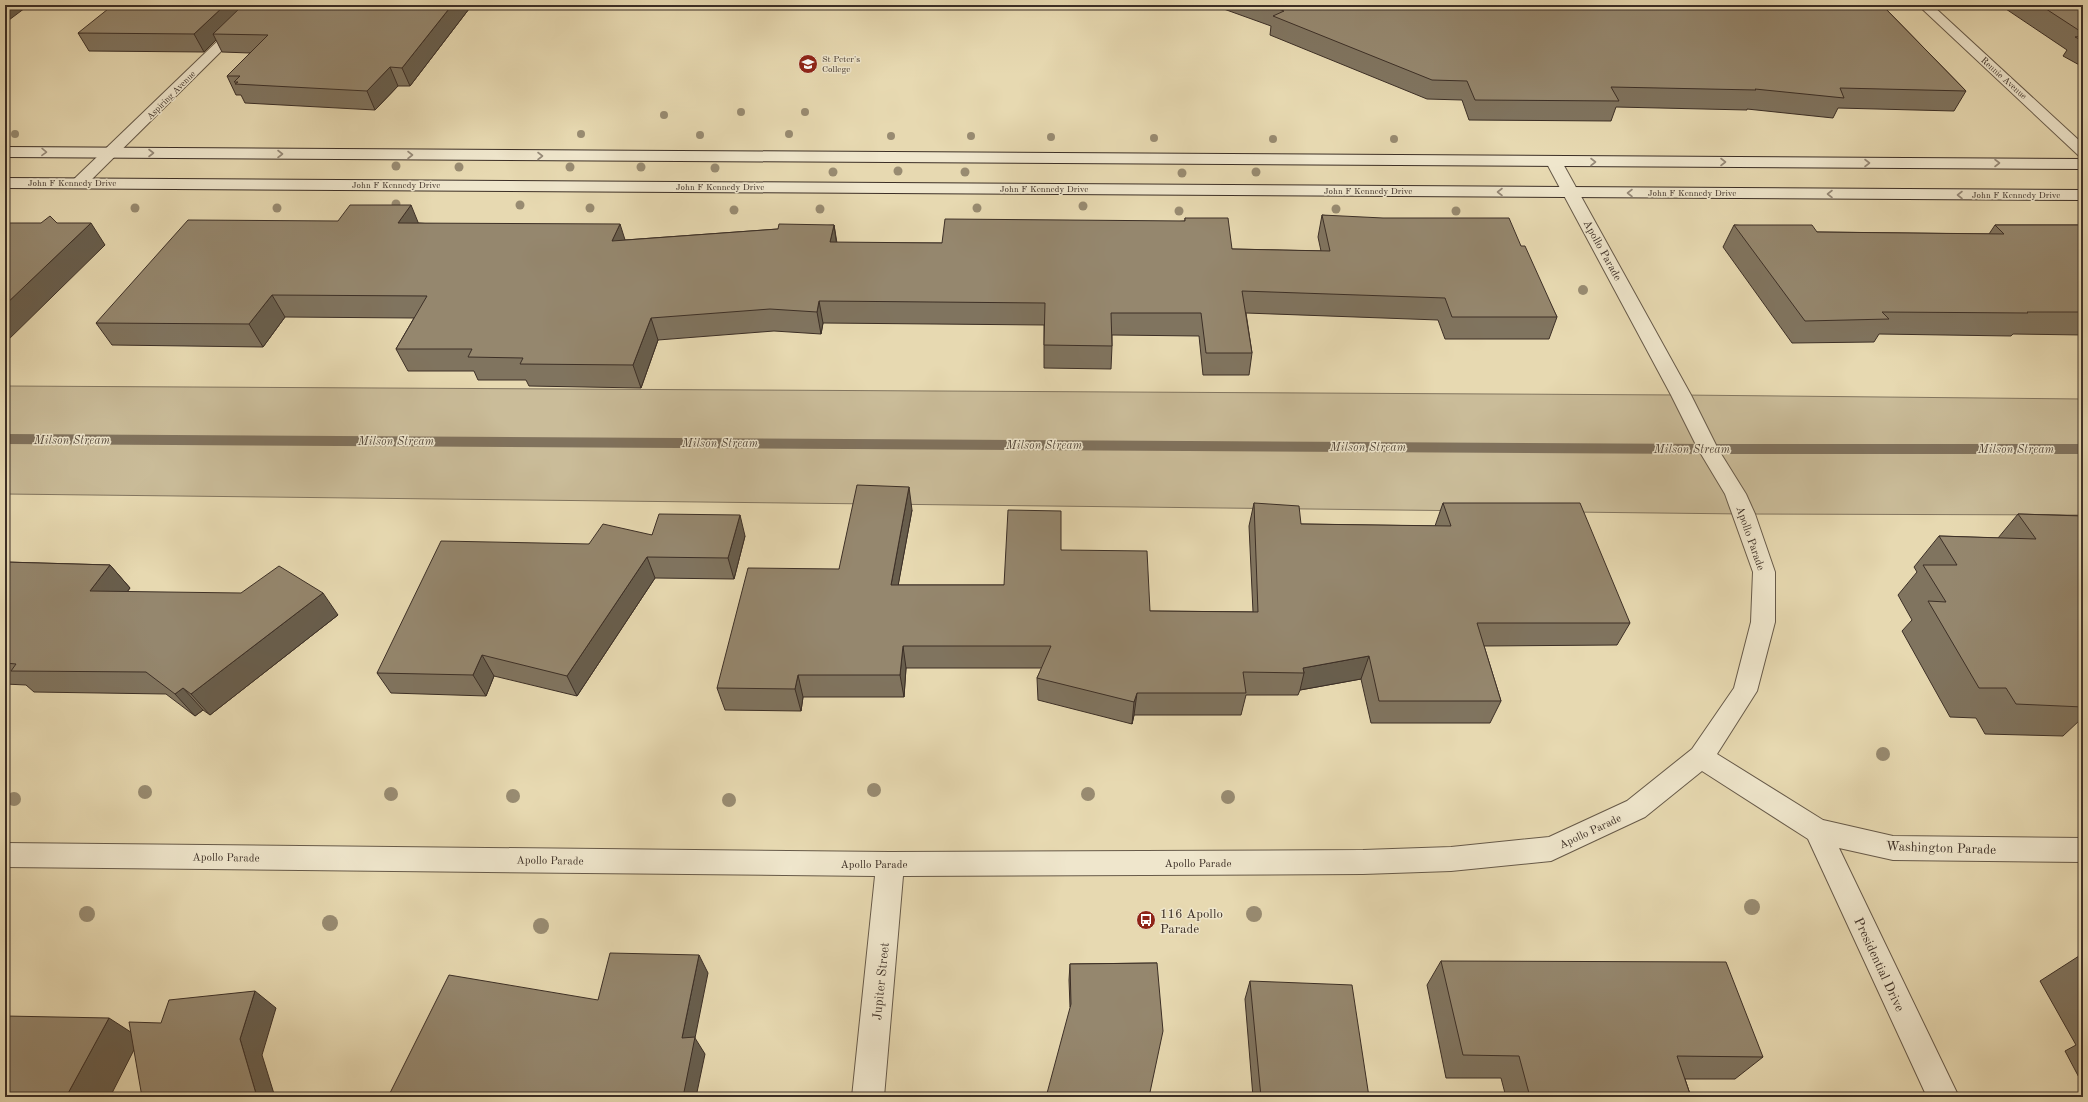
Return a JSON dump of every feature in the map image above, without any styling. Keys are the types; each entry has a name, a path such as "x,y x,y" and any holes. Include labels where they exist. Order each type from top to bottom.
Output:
{"main road":[{"name":"Aspiring Avenue","path":"79,183 112,153 262,5"},
{"name":"Rennie Avenue","path":"1924,5 2083,152"},
{"path":"5,152 2083,164"},
{"name":"Apollo Parade","path":"5,855 890,864 1362,862 1451,859 1551,849 1636,809 1701,757 1745,691 1763,622 1764,572 1744,514 1735,494 1708,449 1682,395 1554,162"},
{"name":"John F Kennedy Drive","path":"5,183 2083,195"},
{"name":"Washington Parade","path":"1701,757 1817,831 1893,848 2083,850"},
{"name":"Presidential Drive","path":"1817,831 1943,1097"},
{"name":"Jupiter Street","path":"868,1097 890,864"}],"shaded area":[{"path":"5,386 1681,395 2083,399 2083,515 1744,514 5,494"}],"building":[{"path":"113,5 225,5 194,34 78,33"},
{"path":"243,5 452,5 402,68 390,67 367,91 235,84 238,82 234,82 240,76 227,76 268,35 213,34"},
{"path":"1267,5 1882,5 1966,91 1840,88 1844,98 1755,89 1756,90 1611,87 1619,101 1475,100 1467,81 1432,80 1273,16 1284,11"},
{"path":"2040,5 2083,5 2083,33"},
{"path":"2083,36 2083,41 2075,37"},
{"path":"350,205 411,205 398,223 620,224 612,241 778,229 779,224 834,225 830,242 942,243 945,219 1185,221 1185,218 1228,218 1232,249 1330,251 1322,215 1383,218 1509,218 1521,246 1525,246 1557,317 1452,317 1445,298 1242,291 1252,353 1206,353 1201,313 1111,313 1112,346 1044,345 1045,303 819,301 817,312 770,309 651,318 633,365 520,364 523,358 468,357 472,349 396,349 427,296 272,295 249,324 96,323 188,220 338,221"},
{"path":"50,216 57,223 91,223 5,305 5,223 41,223"},
{"path":"1734,225 1812,225 1817,232 2004,234 1995,225 2083,225 2083,312 1882,312 1889,319 1805,321"},
{"path":"857,485 909,487 891,585 1004,585 1008,510 1061,511 1061,550 1147,551 1150,611 1258,612 1254,503 1299,506 1301,524 1451,526 1443,503 1580,503 1630,623 1477,623 1501,701 1379,701 1369,656 1303,668 1304,673 1243,672 1246,693 1137,693 1134,702 1037,678 1051,646 903,646 900,675 798,675 795,689 717,688 748,568 839,569"},
{"path":"659,514 740,515 728,558 647,557 567,676 482,655 473,675 377,673 441,541 589,544 603,524 652,535"},
{"path":"2018,514 2083,516 2083,707 2016,704 2006,688 1979,688 1928,601 1946,602 1923,565 1957,565 1939,536 2036,539"},
{"path":"5,562 110,565 90,591 241,593 279,566 323,593 191,694 183,688 175,694 146,672 11,671 16,664 5,663"},
{"path":"610,953 699,955 682,1038 695,1037 683,1097 388,1097 449,975 598,1000"},
{"path":"2079,956 2083,956 2083,963"},
{"path":"1441,961 1726,962 1763,1057 1677,1056 1691,1097 1530,1097 1519,1056 1463,1055"},
{"path":"1157,963 1163,1031 1149,1097 1046,1097 1071,1004 1070,964"},
{"path":"1250,981 1352,985 1369,1097 1261,1097"},
{"path":"255,991 240,1039 257,1097 142,1097 129,1022 161,1023 169,1000"},
{"path":"5,1016 109,1018 66,1097 5,1097"}],"waterway":[{"name":"Milson Stream","path":"5,439 1708,449 2083,449"}],"place":[{"name":"St Peter's College","path":"808,64"},
{"name":"116 Apollo Parade","path":"1146,920"}]}
